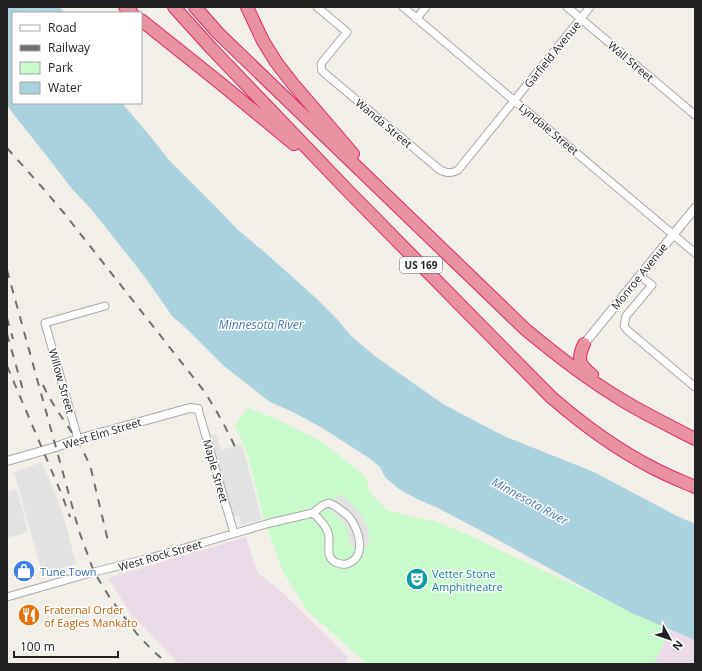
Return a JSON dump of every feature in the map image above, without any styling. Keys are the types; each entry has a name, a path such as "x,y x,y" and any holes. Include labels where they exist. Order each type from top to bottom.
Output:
{"highway":[{"name":"US 169","path":"174,7 212,49 350,193 551,397 597,434 624,451 652,468 695,487"},
{"name":"US 169","path":"195,7 218,33 525,329 591,380 636,408 695,439"},
{"path":"247,7 263,41 276,62 293,84 398,206"},
{"path":"142,21 220,83 350,193"},
{"path":"544,345 566,353 584,344"},
{"path":"584,344 580,351 582,366 636,408"}],"street":[{"name":"Wanda Street","path":"317,7 346,32 321,64 324,73 440,170 446,173 451,173"},
{"name":"Lyndale Street","path":"403,7 695,253"},
{"path":"416,19 426,7"},
{"name":"Wall Street","path":"567,7 695,115"},
{"name":"Garfield Avenue","path":"451,173 458,170 590,7"},
{"name":"Monroe Avenue","path":"584,344 695,208"},
{"path":"640,276 652,286 626,316 624,326 695,387"},
{"name":"Willow Street","path":"78,438 45,323 105,306"},
{"name":"West Elm Street","path":"7,461 56,447 78,438 190,408 198,410"},
{"name":"Maple Street","path":"198,410 234,533"},
{"name":"West Rock Street","path":"7,597 270,523 313,513 323,505 329,503 336,506 349,518 355,527 360,546 359,554 353,561 347,564 339,564 334,562 329,556 329,537 327,529 313,513"}],"shaded area":[{"path":"216,433 221,450 242,444 262,520 241,525 239,515 233,517 210,435"},
{"path":"42,462 63,514 76,564 42,573 14,472"},
{"path":"17,489 28,532 7,538 7,492"},
{"path":"339,494 348,500 362,516 367,526 369,546 350,545 347,529 340,518 328,509"},
{"path":"246,537 258,573 282,592 348,657 346,664 179,664 131,614 108,578"},
{"path":"687,616 695,619 695,664 654,664 670,630"}],"green space":[{"path":"248,408 274,418 321,441 366,477 369,491 387,510 434,521 466,534 670,630 654,664 367,664 307,610 283,572 263,516 248,456 235,425"}],"water":[{"name":"Minnesota River","path":"7,7 60,7 63,12 12,12 12,104 123,104 169,160 238,230 317,299 351,336 376,357 443,404 475,421 506,437 594,472 695,524 695,640 634,614 489,535 399,489 385,477 380,467 369,458 324,429 293,412 270,402 224,366 172,316 145,277 91,209 72,189 7,105"}],"railway":[{"path":"7,148 64,213 204,391 221,419 235,447"},
{"path":"7,270 79,531 94,572 110,598 137,634 168,664"},
{"path":"7,318 13,339"},
{"path":"7,334 23,390"},
{"path":"7,366 70,517"},
{"path":"43,385 54,406 81,447 91,469 108,541"}],"place":[{"name":"Tune Town","path":"24,571"},
{"name":"Vetter Stone Amphitheatre","path":"417,579"},
{"name":"Fraternal Order of Eagles Mankato","path":"29,615"}]}
